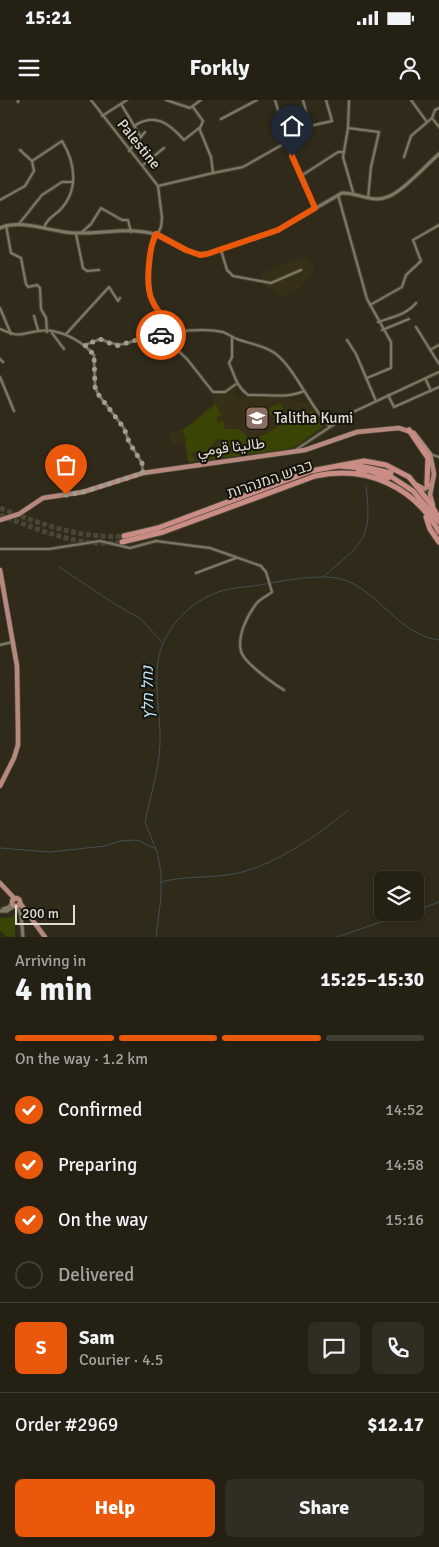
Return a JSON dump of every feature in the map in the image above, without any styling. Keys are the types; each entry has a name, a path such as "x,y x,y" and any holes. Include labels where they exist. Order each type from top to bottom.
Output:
{"highway":[{"path":"409,430 428,458 430,484"},
{"path":"336,465 362,463 381,471 413,491 438,520"},
{"path":"336,465 359,467 409,477 417,485 438,520 439,532"},
{"name":"כביש המנהרות","path":"124,536 162,526 320,468 336,465"},
{"name":"כביש המנהרות","path":"122,542 154,535 298,481 327,473 357,470 381,471"},
{"path":"426,517 430,529 439,542"}],"main road":[{"name":"طاليثا قومي","path":"0,520 19,514 43,498 83,492 143,473 312,449 362,430 399,428 409,430"},
{"path":"409,430 414,433 430,454 434,474 426,489 417,485"},
{"path":"430,484 431,499 438,520"},
{"path":"0,570 17,666 18,745 0,786"},
{"path":"0,883 16,903 39,926 45,937"}],"street":[{"name":"Palestine","path":"91,100 158,186 162,218 161,227 152,245 150,268 146,277 152,301 169,324 172,345 213,392 225,392 236,384"},
{"path":"102,116 127,100"},
{"path":"134,126 144,120 153,119 170,127 184,140 199,128 203,121 193,107 176,105 166,100"},
{"path":"176,105 180,100"},
{"path":"193,107 201,100"},
{"path":"221,119 257,100"},
{"path":"275,100 285,138 315,208"},
{"path":"303,100 310,126"},
{"path":"285,138 310,126 332,121 326,100"},
{"path":"348,100 348,128 344,163 353,192"},
{"path":"411,100 427,122"},
{"path":"122,104 141,137"},
{"path":"404,157 411,136 432,118 435,110 439,108"},
{"path":"432,118 439,127"},
{"path":"199,128 211,157 213,173"},
{"path":"348,128 378,132 371,167 368,198"},
{"path":"129,150 145,132"},
{"path":"32,161 48,148 62,141 69,154 73,182 70,198 48,219 44,228"},
{"path":"158,186 243,167 287,142"},
{"path":"143,166 164,148"},
{"path":"0,200 27,184 34,171 32,161 20,150"},
{"path":"301,176 338,152 344,152"},
{"path":"0,228 6,225 18,225 77,233 131,232 156,234 200,255 221,250 278,230 338,194 353,192 368,198 384,198 392,194 439,154"},
{"path":"18,225 42,195 60,183 73,182"},
{"path":"338,194 359,273 370,305 382,330 391,342 392,366 367,378"},
{"path":"77,233 91,224 101,208 122,220 128,220 131,232"},
{"path":"6,225 11,253 21,258 26,284 28,286 37,285 40,288 41,309 46,318 47,332"},
{"path":"370,305 402,287 406,274 421,261 413,240 439,225"},
{"path":"77,233 83,268 87,271 99,270"},
{"path":"221,250 227,270 233,276 271,283 301,270"},
{"path":"65,334 109,288 118,300 120,298"},
{"path":"378,322 400,315 411,309 416,303"},
{"path":"0,308 11,334"},
{"path":"34,316 38,331"},
{"path":"382,330 409,320"},
{"path":"416,327 439,364"},
{"path":"0,329 11,334 23,336 38,331 65,334 85,345 94,355 95,387 98,394 124,428 129,442 142,463 143,473"},
{"path":"85,345 100,339 116,346 150,336 202,329 224,333 251,342 278,356 303,387 318,414 330,427"},
{"path":"52,332 64,350"},
{"path":"232,337 232,357 229,363 236,384 248,395 294,396 304,391"},
{"path":"346,340 367,378 376,401"},
{"path":"430,350 439,345"},
{"path":"293,452 330,427 376,401 426,380 439,372"},
{"path":"0,377 14,412"},
{"path":"426,380 431,391"},
{"path":"388,395 394,406 439,387"},
{"path":"430,454 439,457"},
{"path":"0,550 49,549 100,541 130,548 156,540 203,547 264,568 272,592 256,604 245,623 241,636 242,654 264,676 284,690"},
{"path":"196,573 236,558"},
{"path":"0,645 13,642"},
{"path":"0,910 16,903 21,915 23,937"}],"shaded area":[{"path":"305,255 315,268 300,289 283,297 267,288 260,274"},
{"name":"Talitha Kumi","path":"231,389 238,398 266,395 310,403 325,426 296,448 283,452 188,463 184,444 171,445 168,433 183,429 214,403 212,396"}],"green space":[{"path":"280,403 284,411 270,416 267,409"},
{"path":"216,404 221,415 217,417 217,423 224,421 225,429 239,429 251,440 266,434 293,416 298,417 312,411 323,426 296,446 286,449 203,461 202,457 223,441 220,438 215,441 208,452 191,453 195,461 188,462 185,436 182,431"},
{"path":"15,912 15,937 7,937 0,930 0,918 13,917"}],"waterway":[{"path":"323,577 356,548 362,539 368,519 366,486"},
{"path":"59,567 141,619 161,641"},
{"name":"נחל חלץ","path":"156,937 161,897 161,872 157,852 145,822 159,754 158,661 165,638 180,618 199,601 225,590 298,579 332,577 354,584 412,630 439,640"},
{"path":"161,882 180,878 228,875 252,869 296,848 348,810"},
{"path":"0,848 50,852 105,846 120,841 137,840 156,849"},
{"path":"424,908 439,902"},
{"path":"337,937 384,921"}],"tunnel":[{"path":"425,509 427,485"},
{"path":"0,508 45,525 76,533 124,536"},
{"path":"0,515 45,532 75,540 106,543 122,542"}],"way so far":[{"path":"66,495 76,494 143,473 142,463 133,450 124,428 98,394 95,387 94,355 85,345 100,339 116,346 150,336 161,335"}],"place":[{"name":"Talitha Kumi","path":"257,418"}],"route":[{"path":"161,335 170,334 169,324 152,301 146,277 150,268 152,245 156,234 186,250 200,255 221,250 293,223 315,208 292,156"}]}
